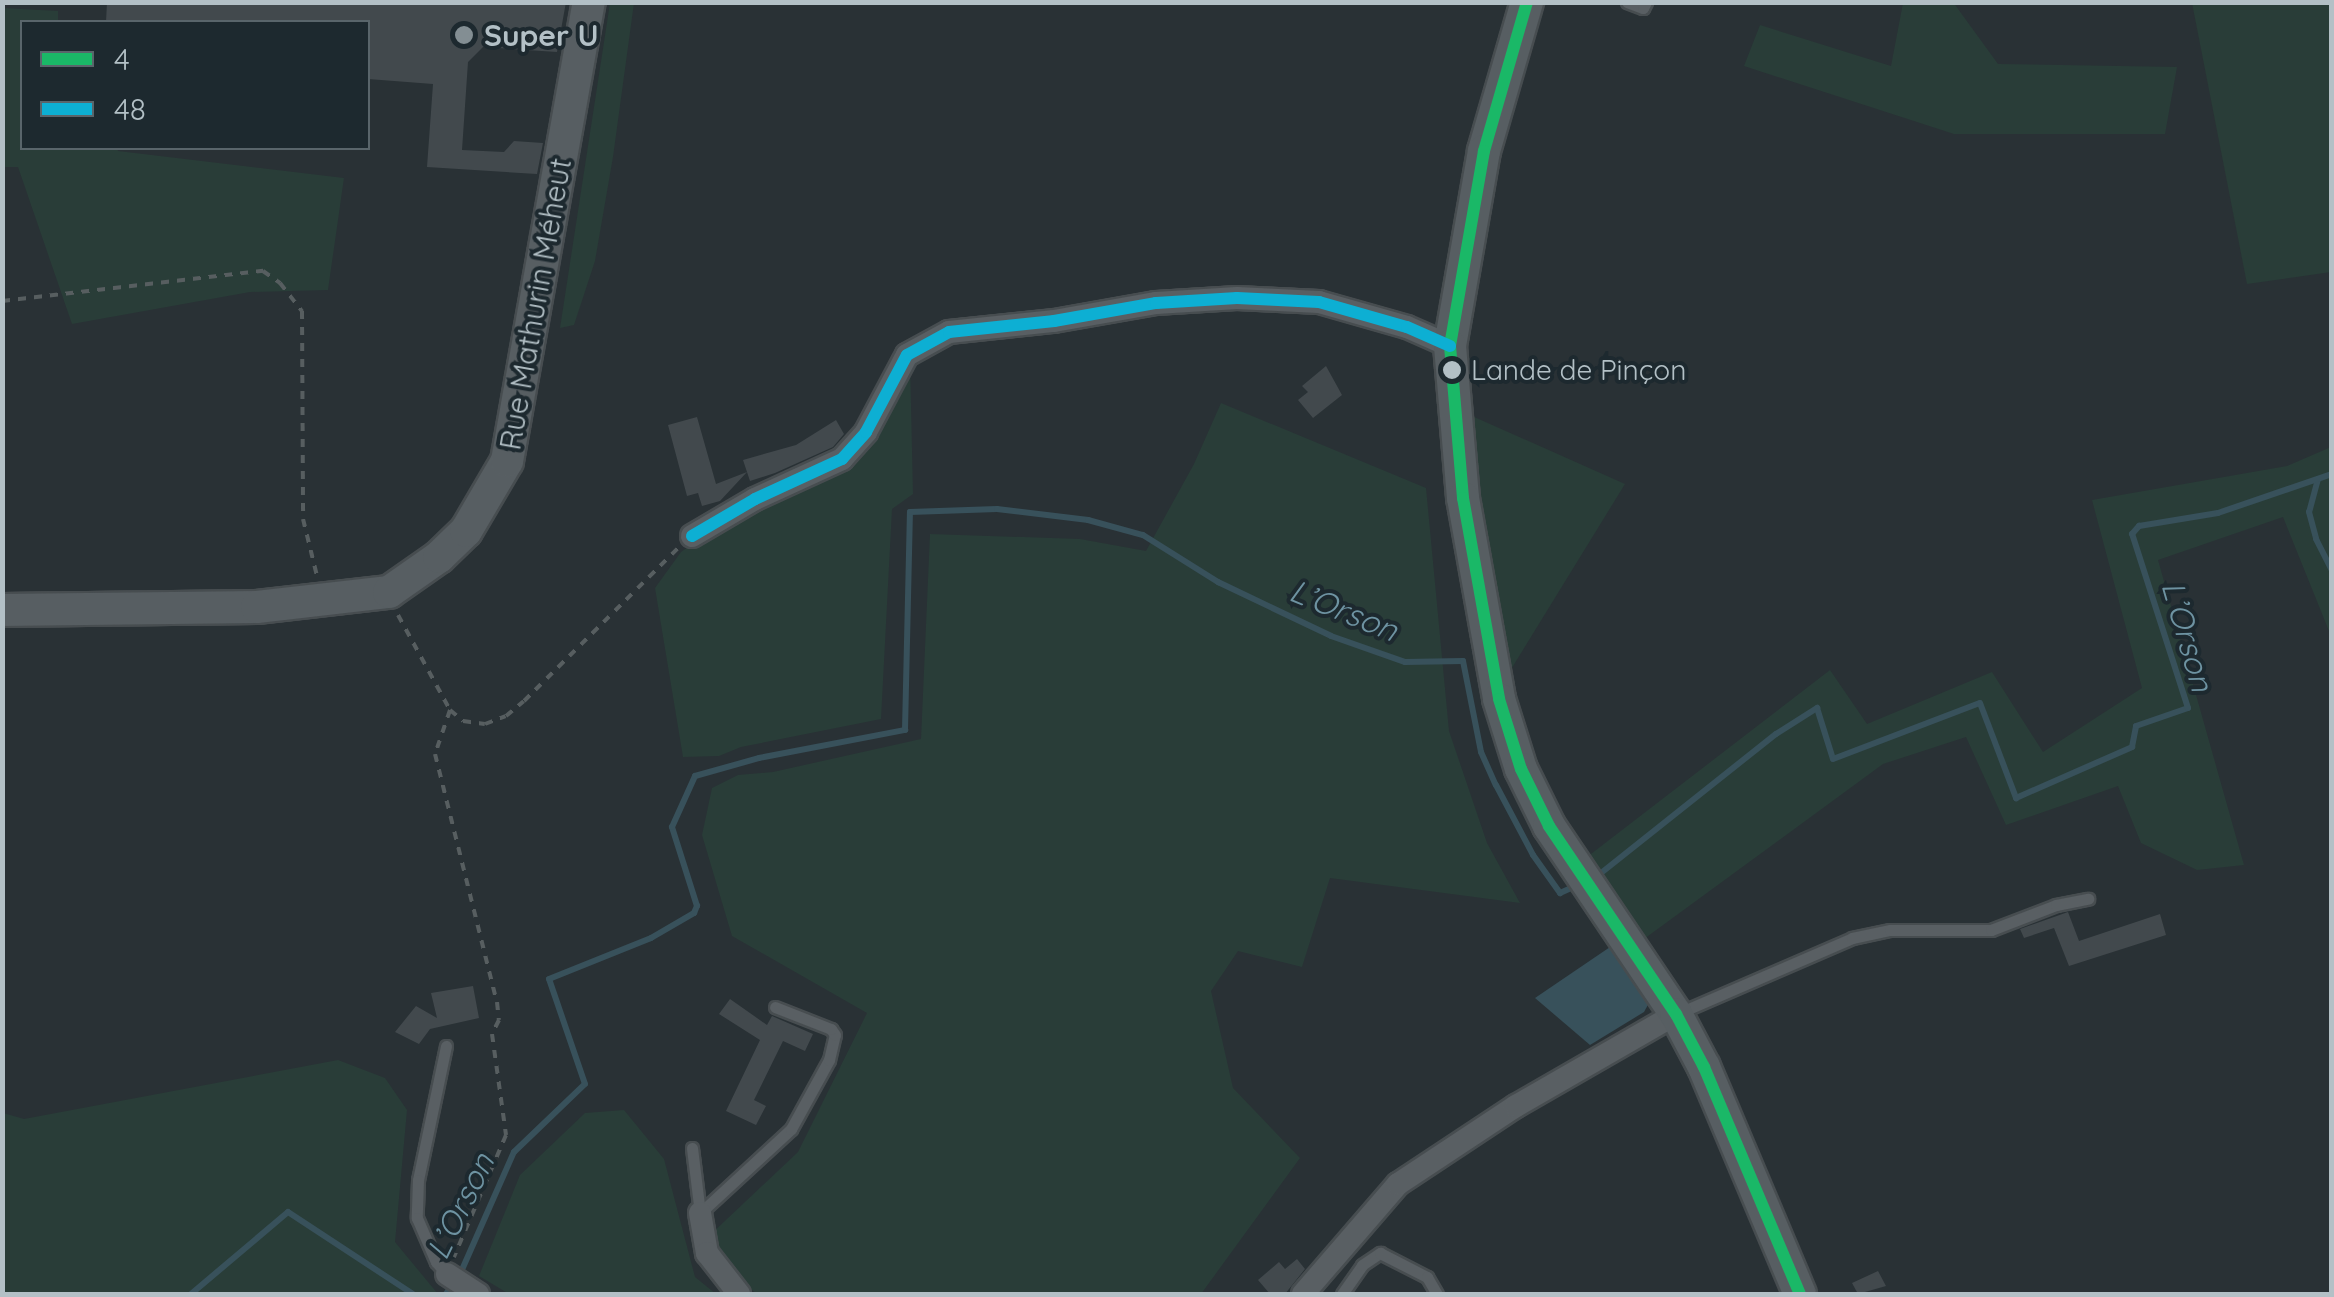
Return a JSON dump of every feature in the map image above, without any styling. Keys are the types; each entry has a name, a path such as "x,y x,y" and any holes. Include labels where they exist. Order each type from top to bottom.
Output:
{"street":[{"name":"Rue Mathurin Méheut","path":"2,610 257,607 389,592 439,557 466,532 507,462 589,2"},
{"path":"1527,2 1484,150 1450,346 1463,498 1499,699 1521,769 1548,826 1676,1014 1704,1067 1800,1294"},
{"path":"692,536 755,499 842,459 866,432 907,355 949,332 1054,321 1156,303 1236,298 1319,302 1407,327 1450,346"},
{"path":"1306,1294 1398,1184 1516,1106 1676,1014"},
{"path":"700,1213 707,1254 739,1294"},
{"path":"447,1274 474,1292"}],"lane":[{"path":"1627,2 1644,8 1646,2"},
{"path":"1676,1014 1852,938 1890,930 1991,930 2056,904 2088,900"},
{"path":"700,1213 791,1129 829,1060 836,1035 832,1029 774,1007"},
{"path":"446,1046 418,1180 418,1218 436,1262 447,1274"},
{"path":"692,1148 700,1213"},
{"path":"1342,1294 1362,1265 1380,1253 1427,1277 1437,1294"}],"path":[{"path":"2,301 263,270 280,283 302,312 303,519 320,586"},
{"path":"399,615 450,710 463,721 485,724 506,716 692,536"},
{"path":"447,1274 506,1135 492,1034 499,1020 498,1002 435,754 450,710"}],"green space":[{"path":"1953,2 1998,64 2177,67 2165,134 1954,134 1744,66 1760,25 1891,66 1903,3"},
{"path":"610,3 634,3 613,157 595,261 574,325 560,328"},
{"path":"2192,3 2331,3 2331,272 2247,284"},
{"path":"3,8 58,11 58,20 20,20 20,150 118,150 344,178 328,290 250,292 72,324 18,167 3,167"},
{"path":"910,360 913,494 892,509 881,719 741,747 719,756 683,757 655,588 681,552 730,517 827,474"},
{"path":"1221,403 1426,488 1449,731 1487,843 1520,903 1330,878 1302,967 1238,951 1211,991 1233,1088 1300,1158 1201,1294 757,1294 738,1279 709,1236 798,1152 867,1013 732,936 702,835 712,788 738,775 773,772 921,739 930,534 1080,539 1146,551 1194,464"},
{"path":"1463,412 1625,484 1510,671"},
{"path":"2331,447 2331,636 2283,517 2158,560 2244,865 2197,870 2141,843 2118,786 2006,825 1966,737 1883,764 1644,939 1587,857 1830,670 1867,724 1992,672 2043,752 2142,688 2092,500 2287,466"},
{"path":"338,1060 385,1078 407,1110 395,1242 438,1294 3,1294 3,1113 24,1119"},
{"path":"624,1110 664,1159 695,1277 716,1294 509,1294 479,1276 520,1175 585,1113"}],"water":[{"path":"1613,945 1650,1001 1644,1012 1590,1045 1535,998"}],"building":[{"name":"Super U","path":"107,2 566,2 557,52 483,47 468,62 462,150 504,152 514,141 543,143 537,174 427,167 433,84 370,79 370,20 106,20"},
{"path":"1326,366 1342,395 1313,418 1298,400 1308,392 1302,386"},
{"path":"697,417 716,484 747,472 720,501 702,506 698,493 687,496 668,425"},
{"path":"836,420 844,434 833,447 750,481 743,460 796,445"},
{"path":"2068,912 2079,941 2160,914 2166,935 2069,966 2054,928 2024,938 2020,929"},
{"path":"473,986 479,1018 430,1029 419,1044 395,1032 416,1006 437,1018 431,993"},
{"path":"730,999 767,1025 772,1016 813,1034 805,1051 783,1041 754,1100 766,1106 756,1125 726,1111 760,1040 719,1014"},
{"path":"1297,1259 1305,1269 1285,1294 1270,1294 1258,1280 1279,1262 1285,1269"},
{"path":"1878,1271 1886,1286 1858,1294 1852,1283"}],"waterway":[{"name":"L’Orson","path":"1596,877 1776,734 1817,708 1833,759 1980,703 2016,798 2132,747 2136,726 2188,708 2132,534 2139,526 2218,513 2332,474"},
{"path":"2318,479 2309,512 2316,539 2332,571"},
{"name":"L’Orson","path":"446,1294 461,1272 514,1152 585,1084 549,979 651,938 694,913 697,906 672,827 695,776 759,758 905,730 910,512 997,509 1088,520 1143,535 1218,582 1331,636 1405,662 1463,661 1481,752 1496,785 1533,855 1560,893 1576,886"},
{"name":"L’Orson","path":"191,1294 288,1212 413,1294"}],"transit line":[{"name":"4","path":"1527,2 1484,151 1450,346 1463,498 1499,699 1521,769 1549,826 1676,1014 1704,1067 1800,1294"},
{"name":"48","path":"692,536 755,499 842,459 866,432 907,355 949,332 1054,321 1156,303 1237,298 1319,302 1407,327 1450,346"}],"place":[{"name":"Super U","path":"464,35"},
{"name":"Lande de Pinçon","path":"1452,370"}]}
